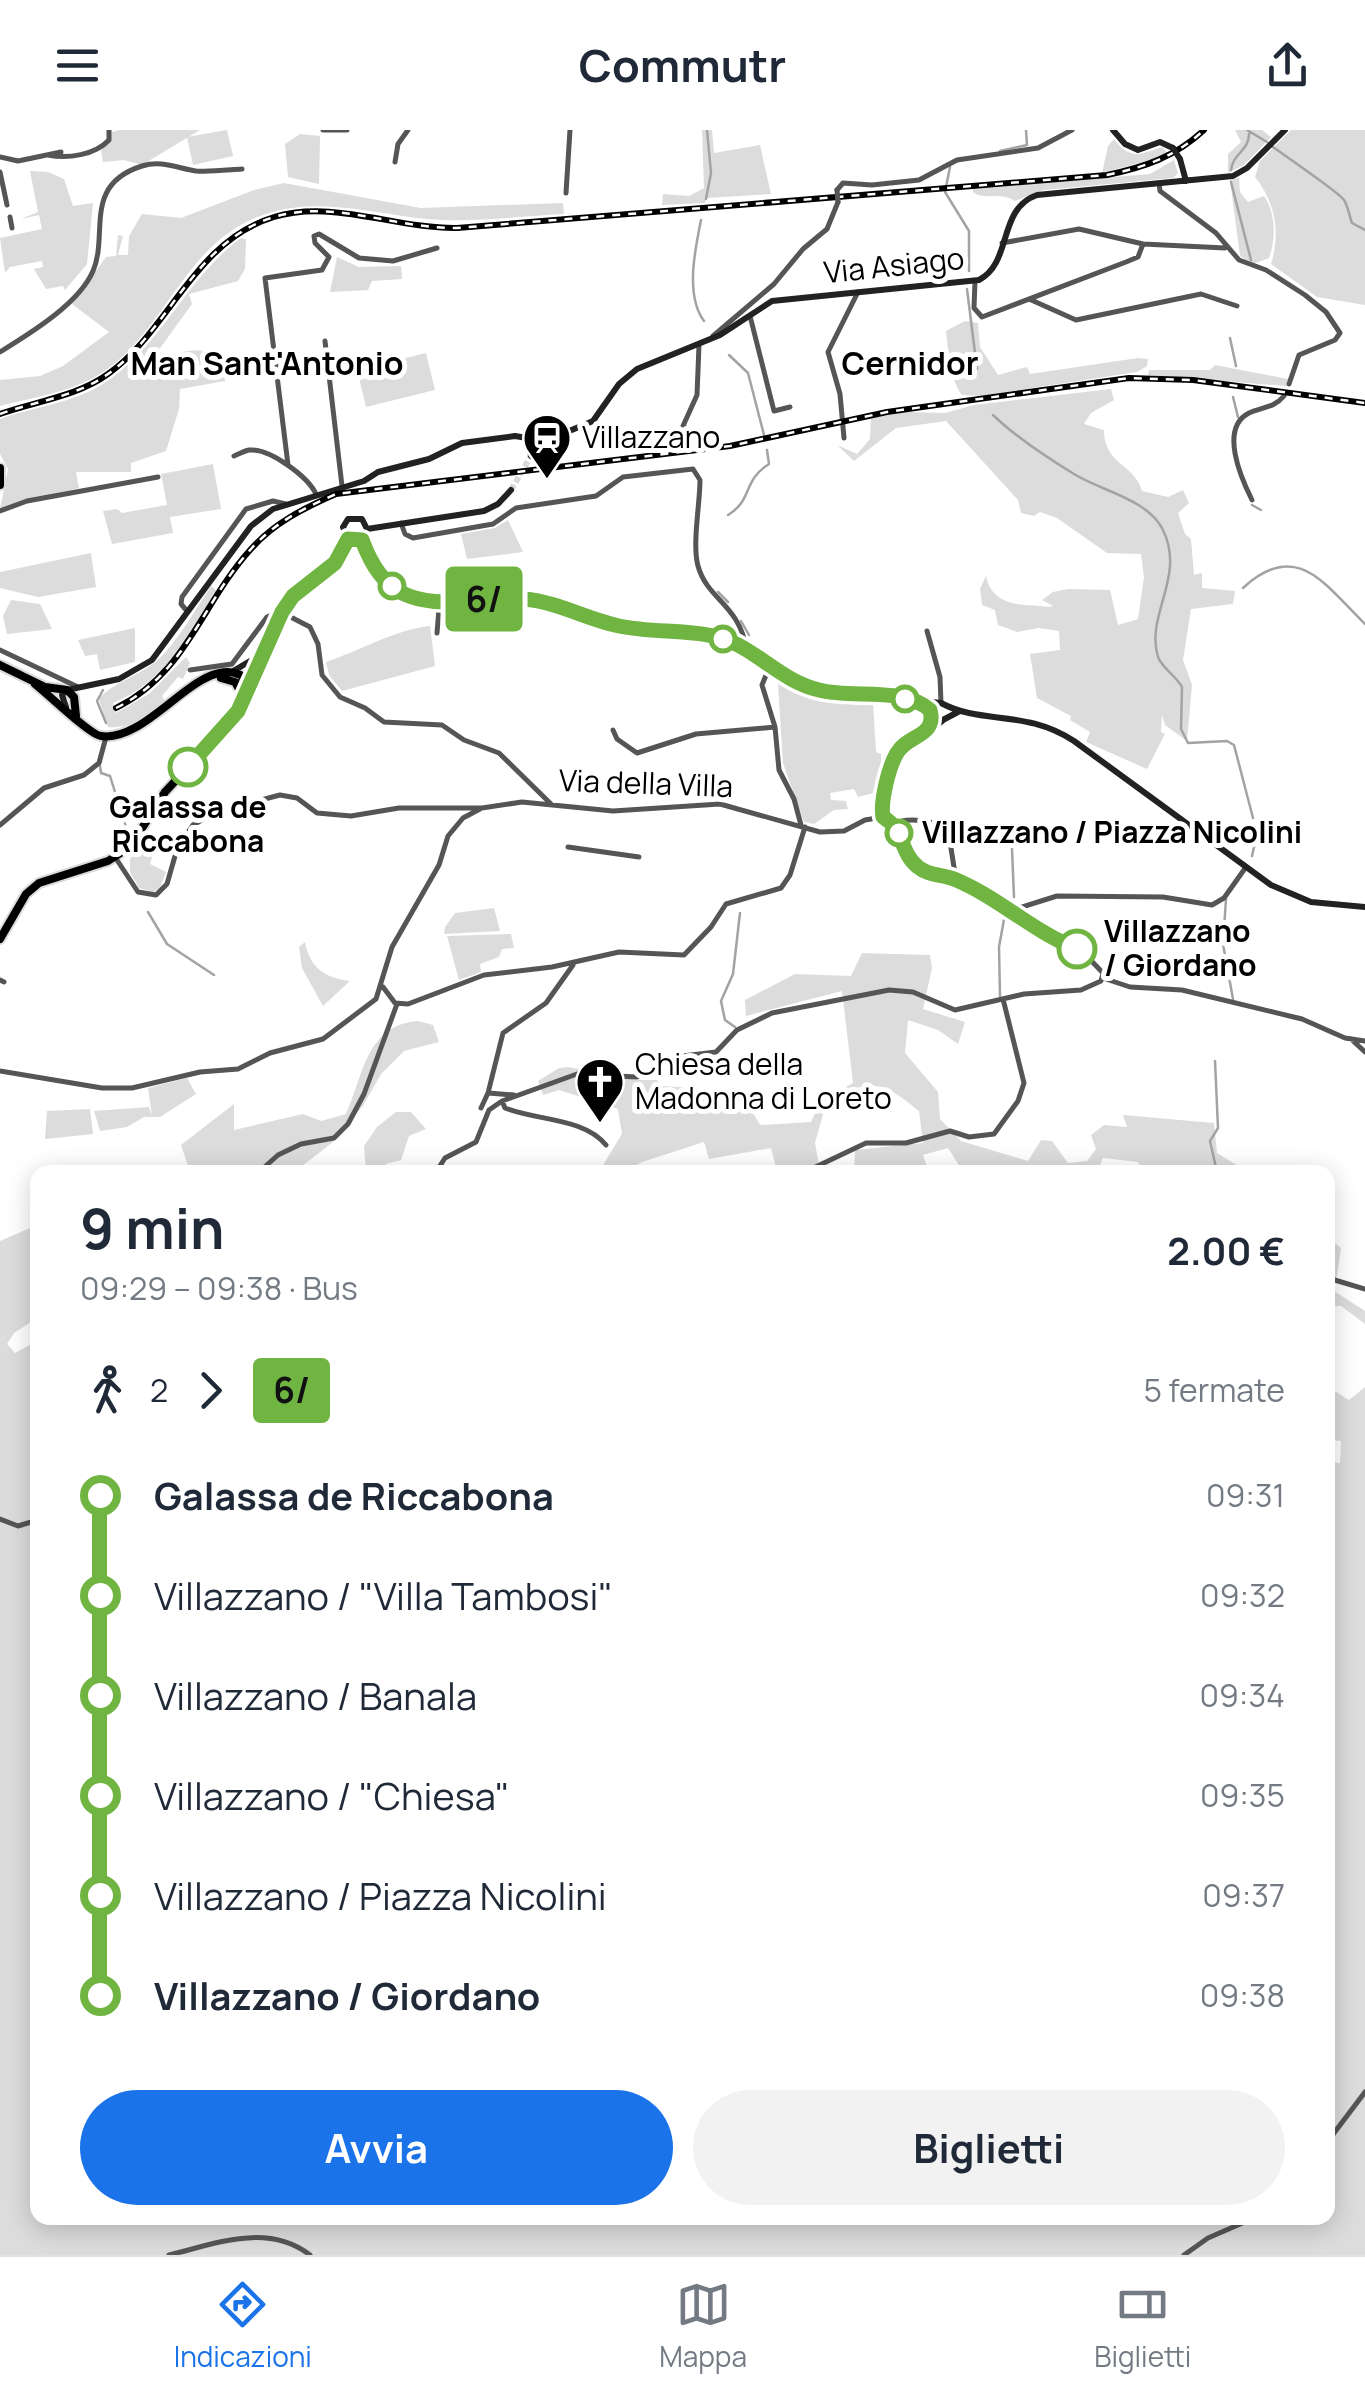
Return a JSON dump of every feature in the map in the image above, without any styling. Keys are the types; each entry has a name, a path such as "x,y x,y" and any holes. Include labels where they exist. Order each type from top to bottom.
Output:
{"main road":[{"path":"1113,130 1124,143 1138,150 1160,142 1173,148 1186,181"},
{"name":"Via Asiago","path":"545,443 598,417 619,384 637,369 711,340 777,300 975,282 992,270 1014,212 1033,196 1233,176 1285,130"},
{"path":"547,428 545,443 531,456 528,437 535,422 567,432"},
{"path":"35,684 68,690 82,688 119,679 143,666 159,652 251,526 286,504 429,459 462,443 528,437"},
{"path":"0,468 0,484"},
{"path":"368,528 484,512 511,490"},
{"path":"348,539 343,527 348,519 362,519 368,528"},
{"path":"362,540 368,528"},
{"path":"348,539 362,540"},
{"path":"0,939 26,894 39,882 102,863 130,847 165,792 223,732 244,698 262,653 293,596 335,563 348,539"},
{"path":"362,540 374,567 395,589 422,600 527,600 564,606 614,620 716,637 747,651 769,668 818,690 1023,718 1065,735 1246,867 1300,898 1328,906 1365,907"},
{"path":"232,678 262,653"},
{"path":"0,665 66,706"},
{"path":"68,690 62,695 77,721 92,734 106,737 146,724 180,694 219,678 242,675 250,682"},
{"path":"232,678 244,698"},
{"path":"75,701 82,688"},
{"path":"68,690 75,701 77,721"},
{"path":"918,702 945,720"},
{"path":"931,714 942,704"},
{"path":"942,704 945,720"},
{"path":"945,720 959,711"}],"street":[{"path":"48,155 61,158 100,149 109,140 109,130"},
{"path":"323,130 347,130"},
{"path":"395,162 398,144 408,130"},
{"path":"566,193 570,130"},
{"path":"711,340 774,284 802,249 827,229 838,202 837,190 843,183 872,185 919,180 957,160 1038,148 1072,130"},
{"path":"0,157 18,161 61,152"},
{"path":"0,352 50,320 94,271 100,206 121,177 137,168 160,163 195,170 242,169"},
{"path":"0,172 7,205"},
{"path":"1159,184 1160,190 1216,233 1239,260 1266,270 1306,295 1332,320 1340,333 1335,340 1299,354 1289,384"},
{"path":"10,218 12,228"},
{"path":"1002,242 1079,229 1143,244 1225,248"},
{"path":"288,465 265,278 322,270 329,257 315,242 316,234 358,258 384,260 438,248"},
{"path":"975,282 974,308 978,316 1138,256 1143,244"},
{"path":"844,438 840,394 828,352 858,292"},
{"path":"1029,300 1076,320 1201,294 1237,306"},
{"path":"750,316 774,411 790,407"},
{"path":"324,341 342,486"},
{"path":"699,345 697,395 684,426 699,438"},
{"path":"1252,500 1236,455 1234,431 1243,416 1278,403 1284,396"},
{"path":"234,456 255,450 288,465 316,494"},
{"path":"401,524 405,534 413,538 480,527 494,524 516,508 596,496 623,477 693,469 700,480 698,568 711,591 725,601 738,619 747,651"},
{"path":"0,511 22,502 158,476"},
{"path":"187,611 181,604 182,597 246,509 273,501 286,504"},
{"path":"437,632 439,610 452,600"},
{"path":"190,670 232,664 267,617 282,612 310,627 318,644 322,675 340,697 384,722 442,726 499,754 551,804"},
{"path":"927,631 940,676 942,704"},
{"path":"0,650 82,688"},
{"path":"397,1004 429,998 484,975 619,952 688,953 726,904 781,888 790,875 803,826 779,770 775,727 762,686 769,668"},
{"path":"928,730 931,714"},
{"path":"945,720 896,754 881,802 883,817 899,832 911,862 926,872 956,880 1040,932 1086,954 1100,967 1102,979"},
{"path":"612,730 617,739 637,753 696,734 775,727"},
{"path":"0,825 44,788 84,775 100,763 106,737"},
{"name":"Via della Villa","path":"124,871 140,894 160,893 180,842 193,825 216,812 266,796 289,796 317,813 344,816 398,808 482,808 522,802 613,810 726,805 836,832 883,817"},
{"path":"438,848 459,821 482,808"},
{"path":"894,824 900,820 919,821 948,829 956,880"},
{"path":"0,1071 119,1089 200,1072 238,1069 270,1053 327,1037 370,1006 382,984 392,947 440,865 445,842"},
{"path":"124,871 130,847"},
{"path":"568,847 639,858"},
{"path":"116,857 124,871"},
{"path":"102,863 124,871"},
{"path":"1009,911 1056,896 1164,897 1212,905 1224,898 1246,867"},
{"path":"481,1108 503,1034 546,1004 576,962"},
{"path":"440,1165 445,1158 476,1142 488,1110 502,1100 577,1074 642,1076 674,1057 716,1052 737,1030 772,1013 835,998 901,990 955,1010 1003,999 1080,990 1102,979 1130,986 1182,990 1302,1018 1352,1040 1365,1052"},
{"path":"382,984 397,1004"},
{"path":"827,1165 866,1143 906,1142 950,1132 969,1137 994,1134 1018,1101 1024,1083 1003,999"},
{"path":"267,1165 301,1144 334,1138 348,1124 364,1094 397,1004"},
{"path":"1352,1040 1365,1041"},
{"path":"488,1094 514,1095"},
{"path":"502,1100 505,1108 535,1118 585,1126 606,1145"},
{"path":"1335,1280 1365,1289"},
{"path":"0,1520 18,1526 30,1522"},
{"path":"1335,2132 1365,2092"},
{"path":"1184,2255 1208,2238 1238,2225"},
{"path":"169,2255 246,2234 301,2248 310,2255"}],"shaded area":[{"path":"200,130 142,165 124,160 103,162 101,151 112,132"},
{"path":"227,130 233,156 193,165 187,137"},
{"path":"702,130 712,130 714,153 760,145 771,194 707,198 708,188 705,203 662,205 663,194 689,196 704,188"},
{"path":"1235,130 1262,130 1271,137 1244,165 1228,173 1228,154 1241,142"},
{"path":"1291,130 1365,130 1365,305 1317,297 1271,264 1276,240 1274,218 1255,177 1260,161"},
{"path":"300,134 320,136 319,184 288,177 285,144"},
{"path":"1114,139 1131,153 1162,147 1170,155 1102,173 1108,146"},
{"path":"1174,160 1178,173 1173,178 1044,190 1015,201 973,192 1150,174"},
{"path":"30,171 48,172 64,179 73,206 93,203 87,264 65,290 63,286 46,289 34,269 43,267 42,261 10,267 5,273 0,238 42,229 39,215 21,219 38,212"},
{"path":"1239,178 1240,192 1248,202 1264,196 1273,218 1269,258 1253,264 1240,256 1230,180"},
{"path":"284,183 421,208 563,203 564,214 444,220 319,206 255,218 229,232 208,251 118,361 72,387 0,406 0,380 40,376 63,366 109,332 72,304 106,257 116,256 118,235 123,236 118,255 128,255 129,236 142,214 181,218 254,190"},
{"path":"241,238 246,239 245,269 238,281 189,294 192,304 158,351 171,358 171,354 191,351 216,355 222,359 225,381 180,389 179,409 166,451 131,463 131,472 76,472 79,488 0,509 8,469 0,454 0,419 79,396 123,369 158,332 204,272"},
{"path":"337,257 359,267 401,266 402,279 372,281 368,290 330,292"},
{"path":"965,321 978,323 980,347 998,375 1027,367 1030,374 1138,358 1148,359 1147,366 1137,372 981,396 962,395 952,373 946,331"},
{"path":"426,353 435,390 366,407 357,370"},
{"path":"1215,365 1288,379 1286,386 1148,375 1149,370 1210,370"},
{"path":"1111,389 1114,400 1091,413 1084,424 1104,430 1109,450 1133,475 1142,491 1168,497 1183,490 1189,503 1178,513 1185,534 1191,539 1194,575 1202,573 1202,588 1235,591 1233,604 1191,609 1183,660 1192,685 1187,741 1165,725 1162,715 1161,732 1165,734 1147,769 1086,742 1090,732 1070,720 1071,716 1037,698 1030,654 1060,650 1059,631 1039,628 1017,632 998,625 995,610 982,605 980,589 986,576 990,587 1003,600 1050,607 1053,606 1042,600 1053,592 1110,590 1118,625 1138,619 1144,577 1141,554 1107,553 1057,518 1040,512 1034,516 1021,513 1018,500 946,421 896,428 854,461 837,445 857,454 870,439 871,418 907,412 945,413 974,405"},
{"path":"213,464 221,509 170,517 173,533 112,544 103,511 117,509 122,513 167,505 161,474"},
{"path":"508,520 523,552 467,559 461,534 495,528"},
{"path":"91,553 96,587 38,597 0,588 0,572"},
{"path":"211,586 217,591 186,641 147,683 113,703 116,713 149,694 186,657 190,663 183,679 178,677 162,696 164,700 139,720 108,727 99,699 159,659"},
{"path":"11,600 40,604 52,629 7,634 3,616"},
{"path":"430,626 435,666 342,691 329,675 326,662 391,636"},
{"path":"135,628 135,662 100,670 97,654 85,656 78,640"},
{"path":"778,684 827,702 873,704 882,791 858,797 854,789 830,793 831,800 846,801 848,809 834,810 814,824 804,822 783,763"},
{"path":"138,849 153,854 150,864 166,872 160,888 153,892 139,888 130,872 130,859"},
{"path":"494,908 500,931 444,934 455,913"},
{"path":"511,934 514,948 502,949 499,957 480,964 481,972 459,980 447,936"},
{"path":"305,942 320,970 350,981 323,1006 302,968 299,947"},
{"path":"862,953 930,955 932,968 923,1009 965,1022 958,1044 938,1030 908,1020 905,1053 938,1092 940,1119 961,1141 1028,1161 1041,1140 1052,1141 1068,1163 1087,1161 1096,1149 1091,1135 1104,1125 1127,1127 1123,1115 1214,1123 1217,1153 1237,1165 1140,1165 1103,1158 1100,1165 959,1165 948,1148 923,1155 927,1165 854,1165 855,1150 923,1143 919,1111 885,1088 866,1086 827,1100 815,1143 819,1165 775,1165 771,1148 709,1159 704,1142 637,1165 603,1165 622,1134 618,1109 559,1090 543,1095 538,1081 568,1067 657,1080 663,1086 752,1092 753,1113 760,1125 811,1122 820,1102 853,1083 842,991 746,1016 745,1000 795,974 851,976"},
{"path":"418,1021 433,1025 439,1042 404,1051 381,1074 363,1106 333,1142 303,1165 188,1165 181,1145 234,1104 234,1130 303,1114 321,1121 346,1114 369,1054 387,1032"},
{"path":"187,1078 196,1094 160,1117 144,1117 127,1127 100,1131 94,1111 149,1107 152,1115 148,1088"},
{"path":"90,1109 93,1134 45,1139 47,1111"},
{"path":"396,1112 411,1112 426,1129 409,1136 401,1160 365,1165 364,1146 377,1127"},
{"path":"30,1228 30,1323 14,1333 7,1344 15,1353 30,1345 30,2225 1335,2225 1335,1463 1340,1463 1341,1441 1335,1441 1335,1391 1349,1400 1365,1387 1365,2255 0,2255 0,1241"},
{"path":"1335,1243 1341,1248 1335,1280"},
{"path":"1335,1292 1365,1311 1365,1324 1341,1306 1335,1306"}],"waterway":[{"path":"706,199 711,173 707,130"},
{"path":"1000,151 1027,145 1026,130"},
{"path":"1247,130 1267,142"},
{"path":"1231,170 1249,134"},
{"path":"1273,147 1340,196 1352,223 1365,230"},
{"path":"950,167 945,192 969,231 969,271"},
{"path":"1231,182 1251,260"},
{"path":"701,220 693,286 704,321"},
{"path":"967,289 977,369"},
{"path":"1230,338 1236,366"},
{"path":"729,355 748,373 764,435"},
{"path":"1233,397 1238,417"},
{"path":"993,415 1063,468 1135,503 1156,519 1169,547 1170,564 1155,641 1158,657 1182,687 1181,729 1188,743 1227,741 1234,745 1253,818"},
{"path":"728,515 769,464 767,450"},
{"path":"1252,505 1261,510"},
{"path":"1243,588 1279,567 1295,567 1323,582 1365,624"},
{"path":"718,592 728,602"},
{"path":"741,621 749,635"},
{"path":"103,690 97,701 106,723"},
{"path":"100,766 101,773 110,776 126,827"},
{"path":"1252,856 1259,825"},
{"path":"1012,849 1014,897"},
{"path":"1226,899 1223,944 1233,999"},
{"path":"148,912 167,944 214,975"},
{"path":"735,1027 725,1020 721,1001 733,974 740,913"},
{"path":"1000,996 999,947 1005,914"},
{"path":"1215,1061 1218,1128 1210,1141 1215,1165"}],"tunnel":[{"path":"511,490 531,456"}],"railway":[{"path":"0,414 69,393 108,374 130,356 202,266 223,246 246,229 274,217 319,211 457,228 1107,175 1159,160 1204,130"},
{"path":"116,708 140,693 177,657 234,570 269,531 336,494 730,446 887,412 1129,378 1193,380 1365,403"}],"bus line":[{"name":"6/","path":"188,767 238,711 262,653 293,596 335,563 348,539 362,540 381,576 412,598 527,600 564,606 621,626 716,637 807,687 839,694 898,698 926,706 931,724 896,754 881,802 883,817 894,824 911,862 919,868 956,880 1026,924 1077,949"}],"place":[{"name":"Villazzano","path":"547,480"},
{"name":"Galassa de Riccabona","path":"188,767"},
{"name":"Villazzano / Piazza Nicolini","path":"899,833"},
{"name":"Villazzano / Giordano","path":"1077,949"},
{"name":"Chiesa della Madonna di Loreto","path":"600,1124"}],"district":[{"name":"Man Sant'Antonio","path":"267,364"},
{"name":"Cernidor","path":"910,364"}]}
